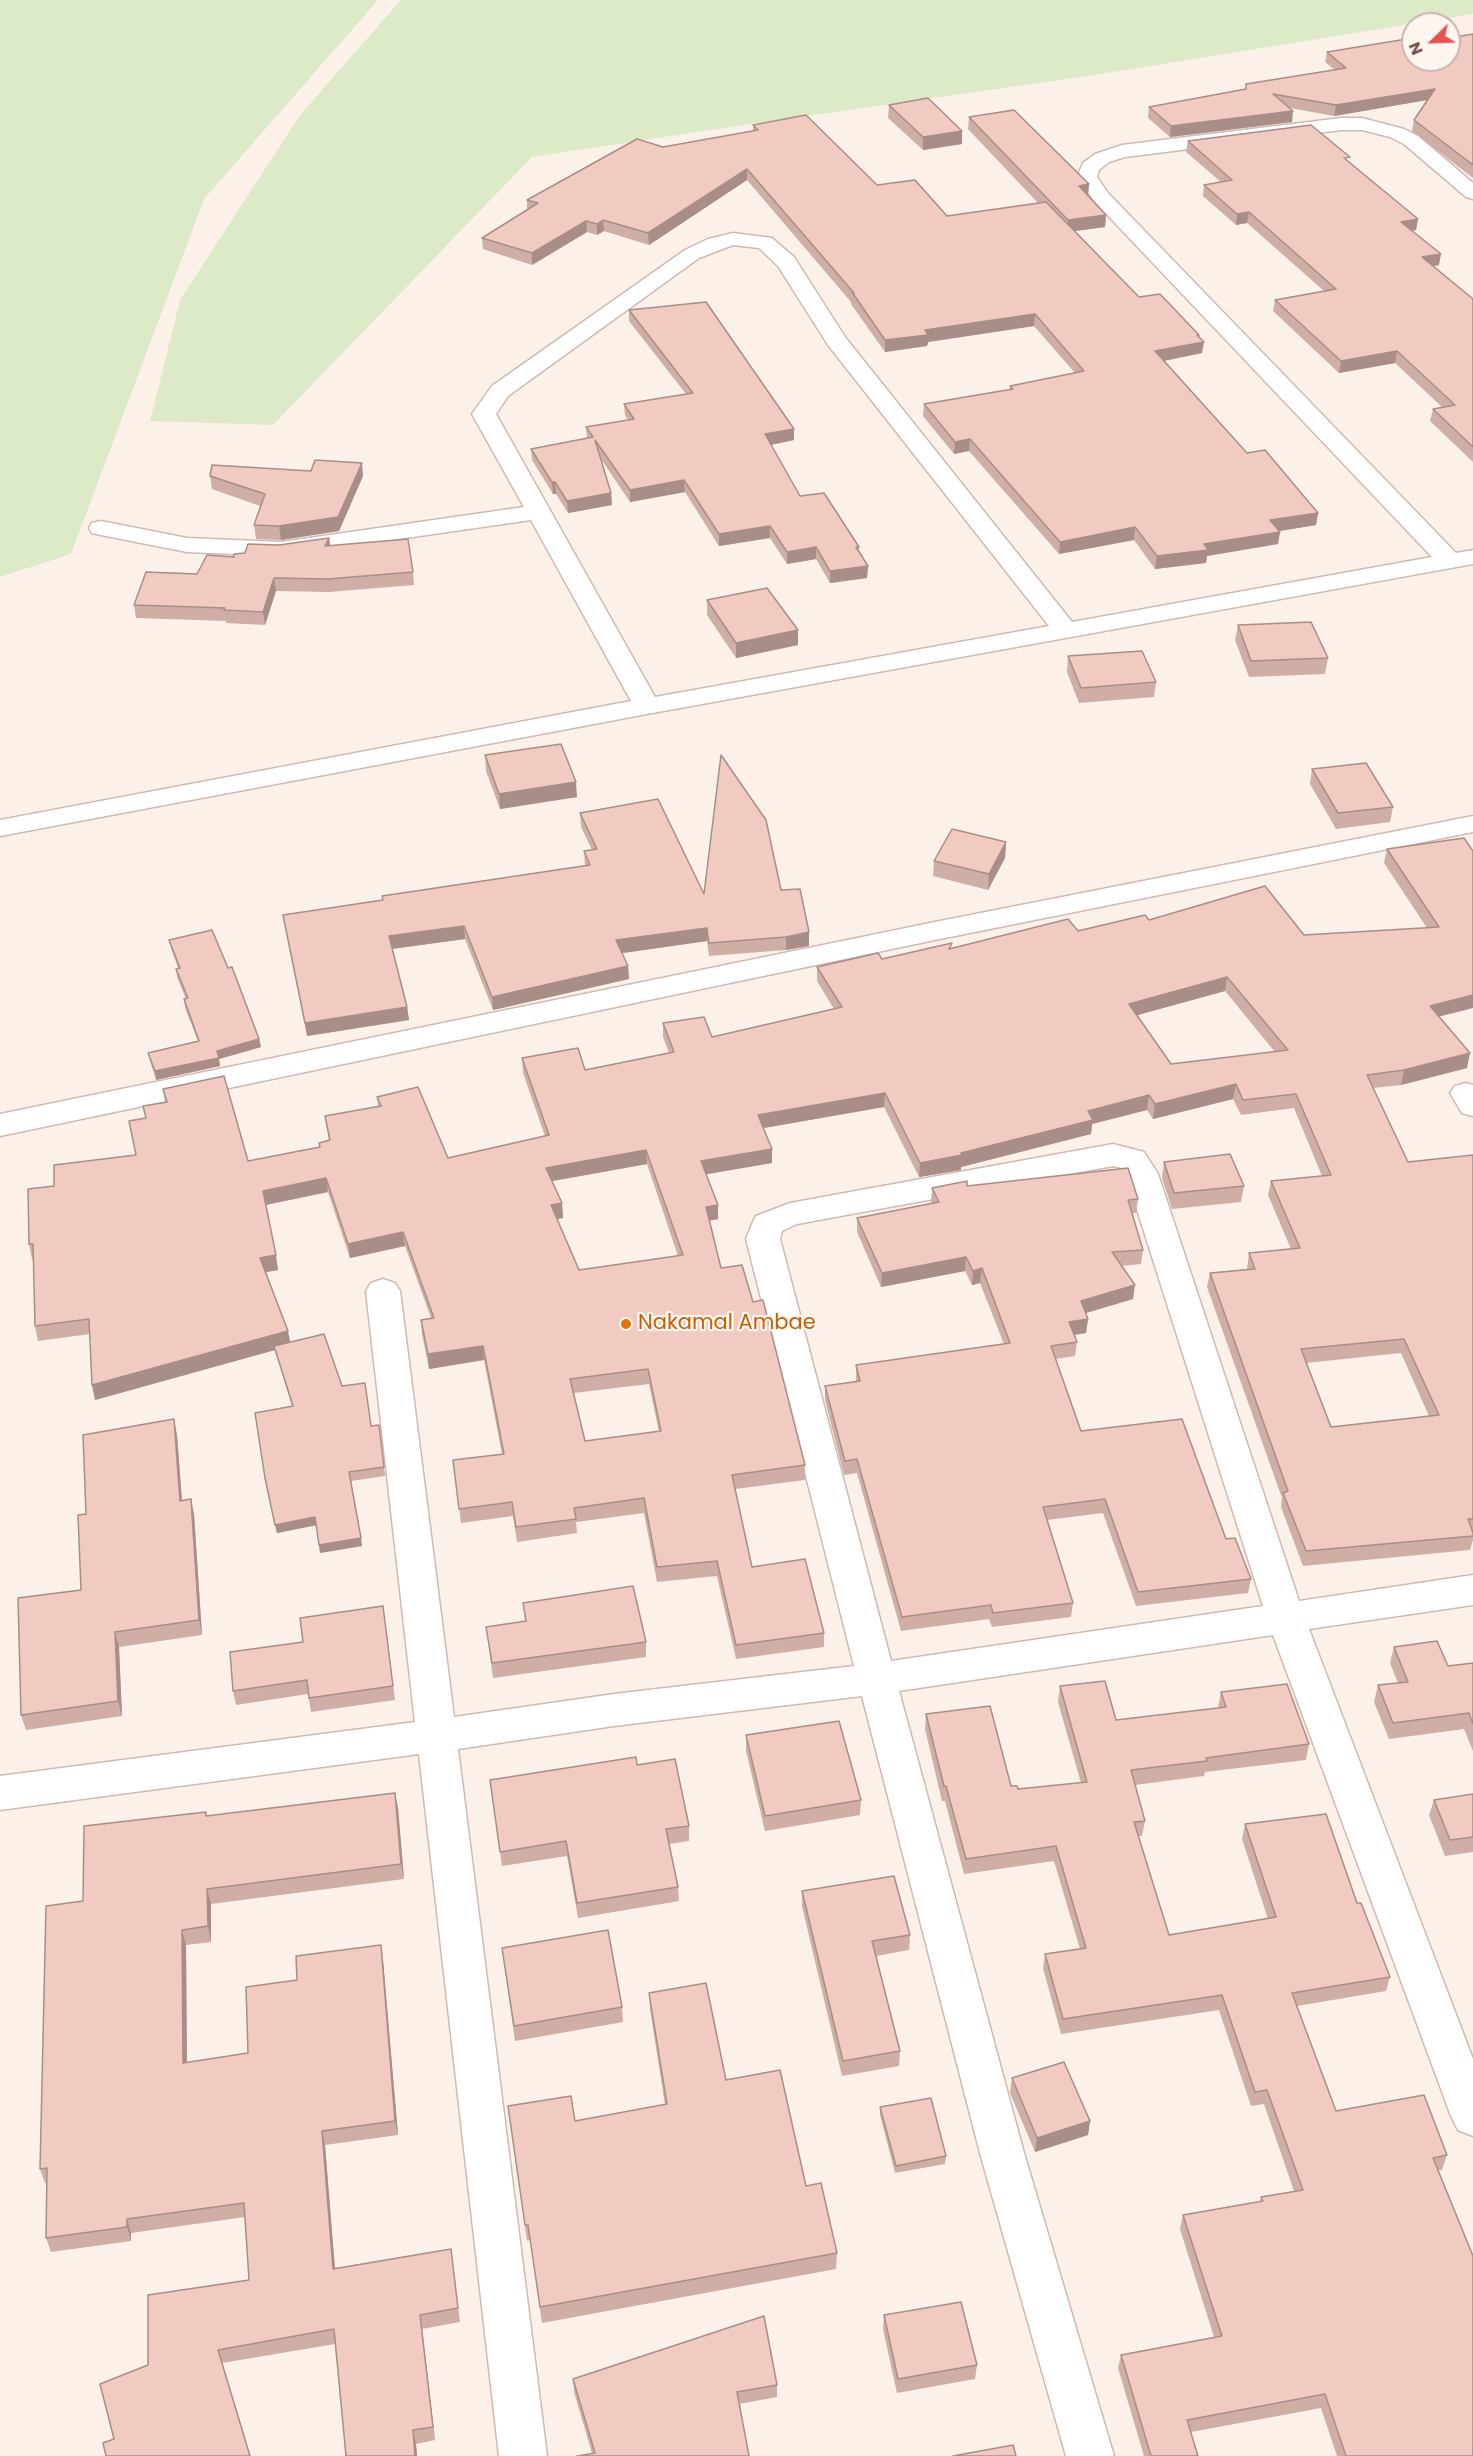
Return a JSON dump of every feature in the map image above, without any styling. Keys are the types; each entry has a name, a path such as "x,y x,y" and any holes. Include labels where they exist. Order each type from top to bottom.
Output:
{"street":[{"path":"1462,559 1101,196 1087,177 1090,167 1102,158 1122,151 1341,124 1362,124 1378,126 1411,140 1473,193"},
{"path":"647,706 484,414 500,391 692,254 715,243 733,239 765,242 786,262 836,340 1066,631"},
{"path":"101,528 187,544 281,549 538,512"},
{"path":"0,828 647,706 1462,559"},
{"path":"0,1125 935,931 1473,824"},
{"path":"1090,2456 1002,2153 877,1679 763,1239 768,1224 790,1214 1113,1155 1133,1160 1142,1174 1286,1619 1473,2116"},
{"path":"383,1292 523,2456"},
{"path":"0,1793 614,1710 877,1679 1473,1590"}],"green space":[{"path":"0,0 378,0 204,199 71,554 0,577"},
{"path":"401,0 1473,0 1473,14 1461,16 1461,12 1401,12 1401,26 1088,76 532,157 273,425 150,421 180,300 300,115"}],"building":[{"path":"1473,34 1473,165 1414,120 1435,89 1336,105 1273,94 1293,111 1171,126 1149,107 1246,89 1246,84 1346,68 1327,52 1401,40 1401,72 1461,72 1461,36"},
{"path":"928,98 962,131 923,137 889,105"},
{"path":"1014,110 1089,184 1079,186 1106,215 1068,220 969,117"},
{"path":"806,115 877,185 915,180 947,216 1046,202 1139,297 1160,294 1199,335 1197,335 1204,342 1155,351 1247,453 1265,450 1318,513 1270,520 1280,532 1204,544 1208,550 1157,556 1135,527 1060,542 970,439 955,442 924,404 1013,389 1010,386 1084,371 1035,314 925,330 928,335 885,340 852,292 854,293 747,169 648,233 603,220 597,224 586,221 532,253 482,238 538,203 527,200 637,139 663,147 758,130 753,125"},
{"path":"1311,125 1350,157 1344,158 1418,219 1401,222 1441,254 1422,257 1473,299 1473,447 1433,409 1455,405 1397,351 1341,361 1275,300 1336,289 1249,212 1237,214 1204,185 1232,180 1188,141"},
{"path":"706,302 794,429 765,434 800,496 824,493 859,547 856,547 868,566 830,571 816,547 787,552 770,526 719,534 684,480 630,490 595,440 611,493 567,501 531,449 593,437 586,427 634,419 624,404 693,393 629,310"},
{"path":"315,460 362,463 338,517 279,526 254,525 265,494 210,476 212,465 311,471"},
{"path":"329,538 325,546 408,539 413,572 328,579 274,578 263,612 224,610 225,608 134,605 146,572 197,574 207,555 234,557 234,554 245,553 248,544 279,545"},
{"path":"767,588 798,630 736,643 707,600"},
{"path":"1311,622 1328,658 1251,661 1238,625"},
{"path":"1142,651 1156,682 1081,688 1068,656"},
{"path":"561,744 576,782 499,794 485,755"},
{"path":"721,755 766,820 781,890 800,889 809,932 786,937 709,943 707,928 616,940 628,966 492,997 464,926 389,936 407,1007 305,1023 283,915 383,900 382,896 590,865 584,851 597,849 580,813 658,799 704,894"},
{"path":"1366,763 1393,807 1338,813 1312,769"},
{"path":"952,829 1006,842 989,874 934,861"},
{"path":"1464,838 1473,851 1473,995 1430,1006 1470,1053 1404,1070 1367,1075 1408,1162 1473,1155 1473,1519 1468,1519 1473,1536 1306,1551 1283,1493 1288,1491 1210,1273 1255,1269 1249,1253 1300,1248 1271,1181 1331,1175 1296,1094 1243,1100 1236,1084 1155,1104 1149,1095 1088,1111 1093,1120 961,1153 962,1155 920,1163 885,1093 758,1115 772,1149 701,1161 718,1205 706,1207 721,1268 742,1265 753,1302 763,1300 805,1465 732,1475 752,1567 805,1559 824,1633 736,1645 717,1561 657,1567 644,1498 574,1508 576,1519 516,1527 512,1502 459,1509 453,1460 504,1454 483,1346 428,1354 421,1320 434,1318 403,1232 348,1244 326,1178 263,1191 276,1255 260,1258 288,1331 92,1385 89,1319 35,1326 33,1244 29,1244 28,1189 54,1186 54,1165 136,1155 129,1121 146,1118 143,1106 167,1102 163,1089 224,1076 248,1161 320,1147 319,1143 330,1140 325,1116 381,1106 377,1097 418,1087 448,1158 549,1135 522,1058 578,1048 585,1070 674,1052 663,1023 704,1017 712,1037 842,1007 817,967 878,953 882,959 952,943 949,949 1068,919 1078,931 1145,915 1149,920 1265,886 1304,935 1439,927 1387,849","holes":["1227,977 1288,1050 1171,1064 1129,1004","646,1150 683,1255 579,1270 551,1205 562,1203 546,1168","1404,1339 1439,1415 1331,1427 1301,1349","648,1369 661,1431 585,1441 570,1379"]},
{"path":"212,930 228,968 232,967 259,1039 217,1051 219,1058 155,1071 148,1053 199,1041 184,999 188,998 176,969 180,968 169,940"},
{"path":"1230,1154 1244,1186 1174,1193 1164,1162"},
{"path":"1128,1168 1138,1199 1128,1200 1143,1250 1112,1252 1135,1285 1081,1301 1088,1319 1069,1322 1077,1342 1051,1346 1081,1431 1182,1419 1226,1539 1235,1538 1251,1579 1138,1592 1105,1499 1043,1507 1073,1603 993,1613 991,1605 902,1617 857,1459 845,1461 825,1386 860,1381 856,1365 1010,1343 982,1268 973,1271 966,1257 882,1273 857,1218 939,1202 932,1188 967,1181 967,1186"},
{"path":"324,1334 342,1386 365,1383 371,1426 379,1425 384,1467 349,1472 361,1538 319,1545 315,1517 275,1525 255,1413 293,1406 274,1346"},
{"path":"174,1419 180,1501 191,1499 199,1620 115,1632 118,1701 21,1715 18,1598 81,1590 78,1515 86,1514 83,1435"},
{"path":"633,1586 646,1642 492,1663 486,1627 526,1621 523,1603"},
{"path":"383,1606 393,1686 309,1698 307,1680 233,1691 230,1652 303,1642 300,1618"},
{"path":"1437,1641 1448,1666 1473,1663 1473,1724 1469,1713 1393,1723 1378,1685 1408,1682 1394,1647"},
{"path":"1105,1681 1116,1720 1226,1707 1221,1692 1287,1684 1309,1744 1206,1758 1207,1761 1131,1770 1145,1821 1134,1822 1169,1935 1276,1917 1245,1824 1326,1814 1357,1903 1361,1903 1390,1977 1292,1993 1336,2111 1424,2095 1447,2155 1433,2158 1473,2256 1473,2456 1346,2456 1325,2394 1187,2420 1198,2456 1151,2456 1121,2355 1222,2336 1183,2215 1263,2201 1261,2197 1303,2190 1267,2090 1255,2092 1222,1995 1063,2019 1045,1954 1086,1948 1056,1846 966,1859 926,1714 990,1706 1011,1786 1017,1786 1018,1789 1087,1782 1060,1686"},
{"path":"839,1721 861,1800 765,1816 746,1735"},
{"path":"636,1757 637,1765 675,1759 689,1826 666,1829 678,1887 577,1903 566,1841 500,1852 490,1780"},
{"path":"395,1793 401,1864 207,1889 208,1926 182,1930 183,2063 248,2053 246,1987 297,1980 296,1956 381,1945 395,2121 322,2131 333,2269 451,2249 458,2308 420,2315 433,2427 413,2430 415,2456 346,2456 334,2329 218,2350 250,2456 106,2456 103,2443 114,2439 100,2384 148,2365 148,2295 249,2280 244,2203 127,2219 127,2227 46,2238 47,2168 40,2169 46,1906 83,1901 84,1826 206,1812 206,1816"},
{"path":"1473,1794 1473,1837 1450,1840 1434,1800"},
{"path":"894,1876 910,1935 872,1941 900,2051 843,2061 802,1891"},
{"path":"608,1930 622,2007 514,2026 502,1948"},
{"path":"706,1983 726,2080 780,2070 806,2186 821,2183 837,2253 540,2307 528,2225 525,2225 508,2106 571,2096 575,2121 667,2104 649,1993"},
{"path":"1064,2062 1090,2121 1037,2138 1012,2078"},
{"path":"931,2098 946,2156 896,2166 880,2107"},
{"path":"961,2302 977,2365 898,2379 884,2315"},
{"path":"764,2316 777,2385 737,2392 749,2456 577,2456 595,2453 573,2379"},
{"path":"1013,2445 1016,2456 953,2456"}],"place":[{"name":"Nakamal Ambae","path":"626,1324"}]}
